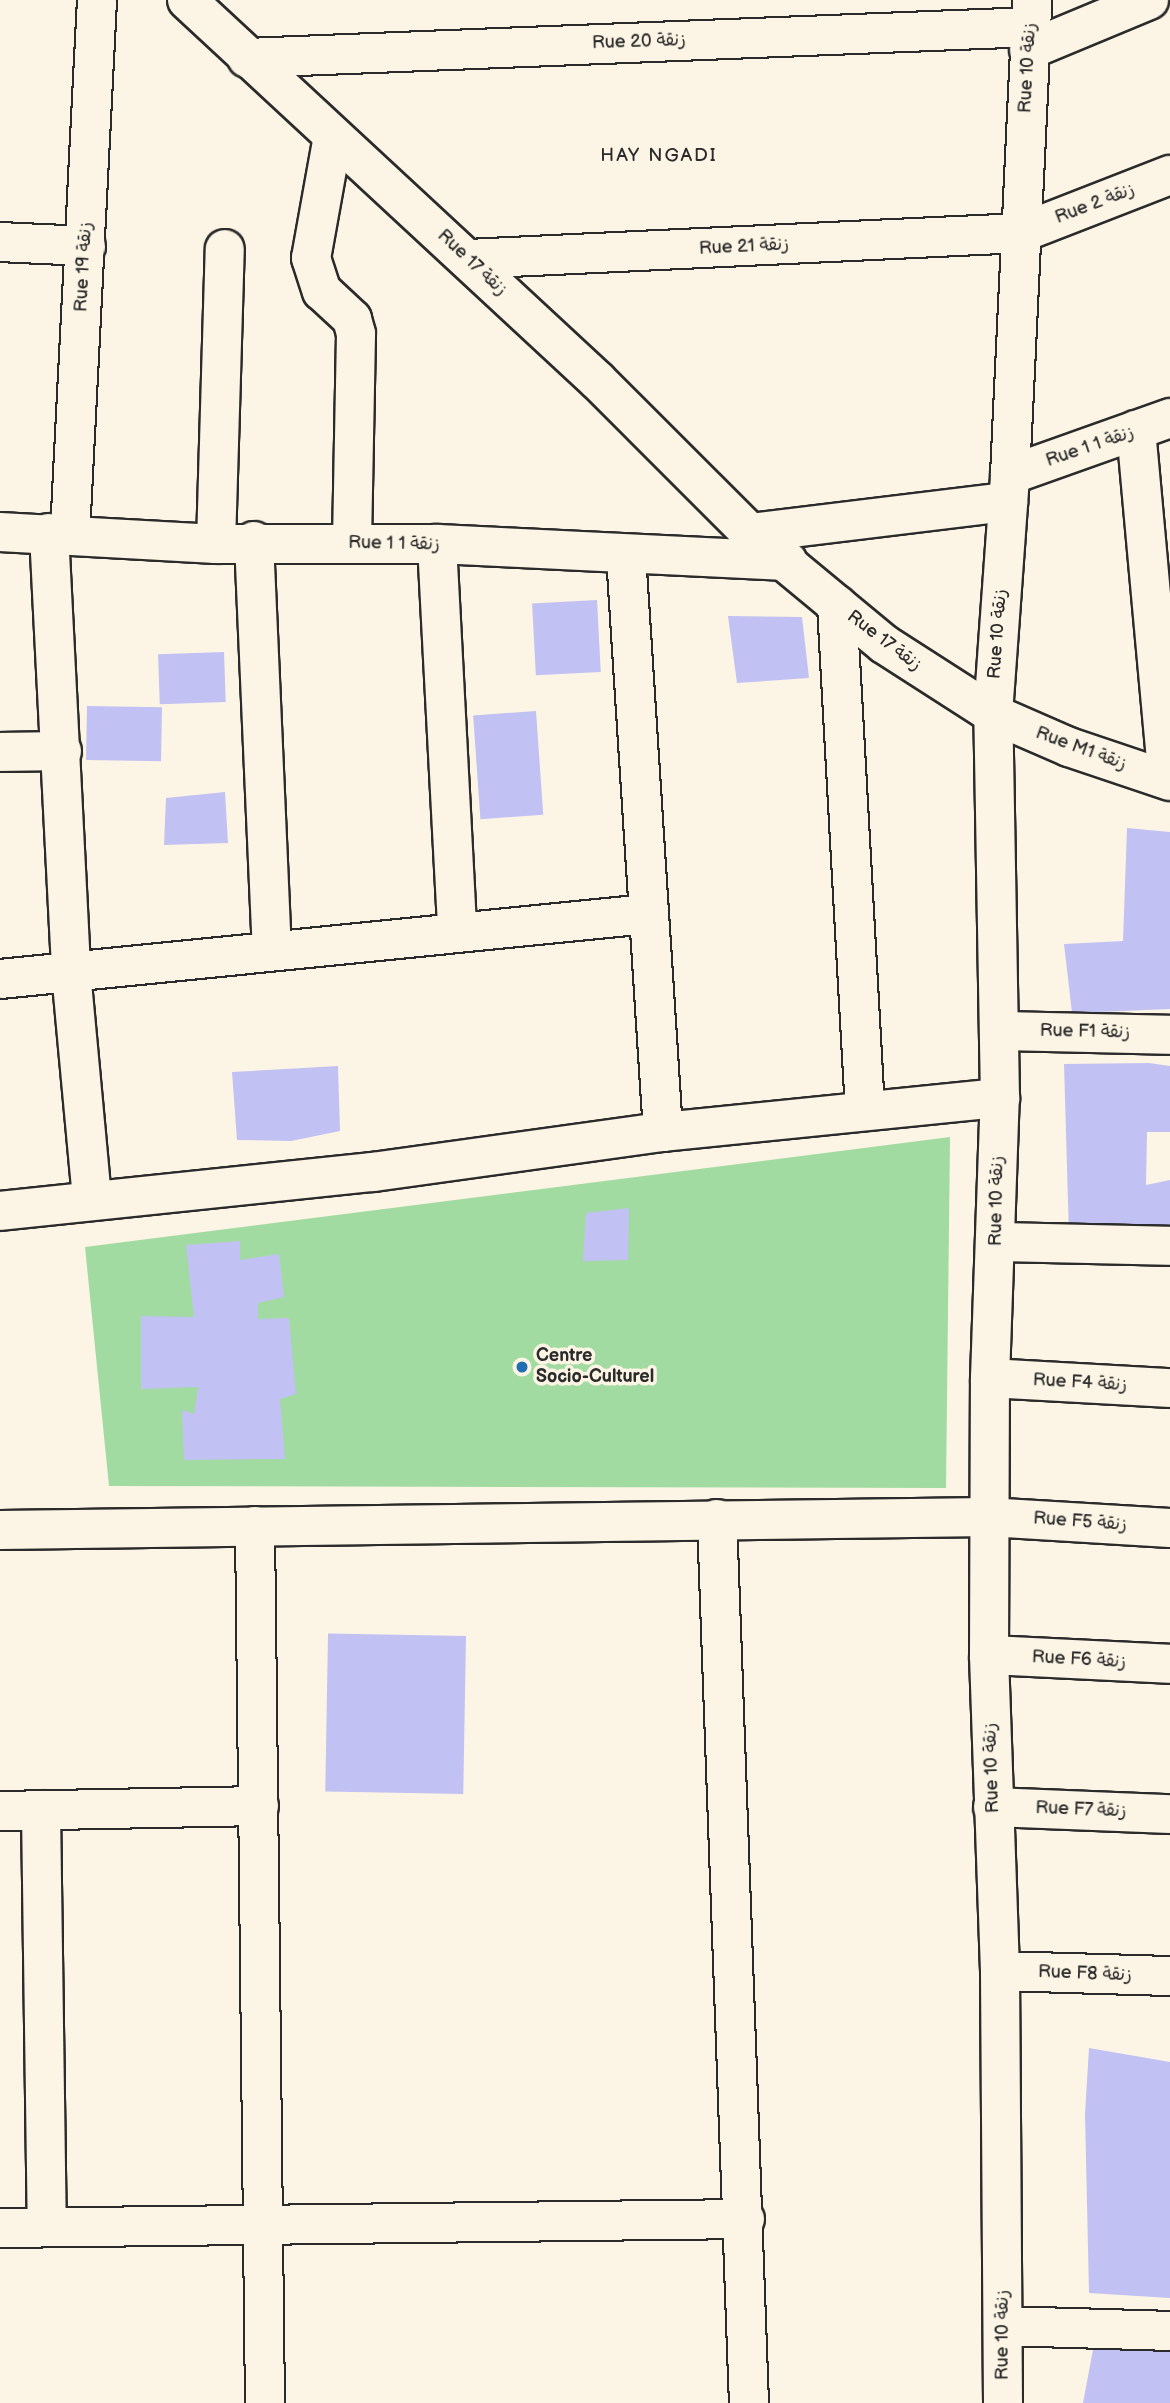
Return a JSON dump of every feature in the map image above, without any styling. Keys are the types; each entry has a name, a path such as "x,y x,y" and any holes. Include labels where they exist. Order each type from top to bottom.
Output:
{"street":[{"name":"Rue 19 زنقة","path":"92,1200 71,972 62,751 59,533 86,246 97,0"},
{"name":"Rue 17 زنقة","path":"187,0 468,259 750,533 788,561 893,651 993,714"},
{"path":"1030,26 1149,0"},
{"name":"Rue 20 زنقة","path":"247,58 1030,26"},
{"name":"Rue 10 زنقة","path":"1003,2403 1000,1971 989,1655 990,1378 997,1242 1000,1098 993,714 1009,489 1030,26"},
{"path":"332,136 311,257 322,290 352,319 356,334 352,543"},
{"name":"Rue 2 زنقة","path":"1021,233 1170,176"},
{"name":"Rue 21 زنقة","path":"468,259 1021,233"},
{"path":"0,242 86,246"},
{"path":"216,544 225,249"},
{"path":"1153,424 1169,781"},
{"name":"Rue 1 زنقة 1","path":"1009,489 1153,424"},
{"path":"750,533 1009,489"},
{"name":"Rue 1 زنقة 1","path":"0,532 59,533 216,544 254,541 437,544 788,561"},
{"path":"254,541 272,948"},
{"path":"437,544 457,932"},
{"path":"626,555 663,1132"},
{"path":"837,605 865,1110"},
{"name":"Rue M1 زنقة","path":"993,714 1169,781"},
{"path":"0,752 62,751"},
{"path":"0,979 272,948 647,914"},
{"name":"Rue F1 زنقة","path":"1000,1031 1170,1035"},
{"path":"0,1211 373,1172 663,1132 1000,1098"},
{"path":"997,1242 1170,1246"},
{"name":"Rue F4 زنقة","path":"990,1378 1170,1388"},
{"name":"Rue F5 زنقة","path":"0,1530 989,1517 1170,1528"},
{"path":"717,1519 745,2219 749,2403"},
{"path":"255,1526 265,2403"},
{"name":"Rue F6 زنقة","path":"989,1655 1170,1664"},
{"path":"0,1811 258,1806"},
{"name":"Rue F7 زنقة","path":"993,1807 1170,1814"},
{"path":"41,1810 47,2227"},
{"name":"Rue F8 زنقة","path":"1000,1971 1170,1976"},
{"path":"0,2228 745,2219"},
{"path":"1004,2326 1170,2331"}],"green space":[{"name":"Centre Socio-Culturel","path":"950,1137 946,1488 109,1486 85,1247"}],"building":[{"path":"597,600 601,672 536,675 532,603"},
{"path":"728,616 802,617 809,678 737,683"},
{"path":"224,652 226,702 160,704 158,654"},
{"path":"87,706 162,707 161,761 86,760"},
{"path":"536,711 543,815 480,819 473,715"},
{"path":"225,792 228,843 164,845 166,798"},
{"path":"1127,828 1170,832 1170,1009 1072,1013 1064,944 1123,941"},
{"path":"1149,1063 1170,1066 1170,1132 1147,1132 1146,1185 1170,1180 1170,1232 1069,1236 1064,1064"},
{"path":"338,1066 340,1131 291,1141 237,1140 232,1072"},
{"path":"629,1208 628,1260 583,1261 586,1213"},
{"path":"240,1241 240,1260 279,1254 284,1297 258,1303 258,1319 289,1318 296,1394 280,1399 285,1459 184,1460 182,1410 194,1414 198,1387 141,1389 141,1316 194,1317 186,1245"},
{"path":"328,1634 466,1636 463,1794 325,1792"},
{"path":"1089,2048 1170,2062 1170,2298 1089,2293 1085,2114"},
{"path":"1095,2339 1170,2348 1170,2403 1083,2403"}],"place":[{"name":"Centre Socio-Culturel","path":"522,1367"}],"district":[{"name":"HAY NGADI","path":"659,156"}]}
